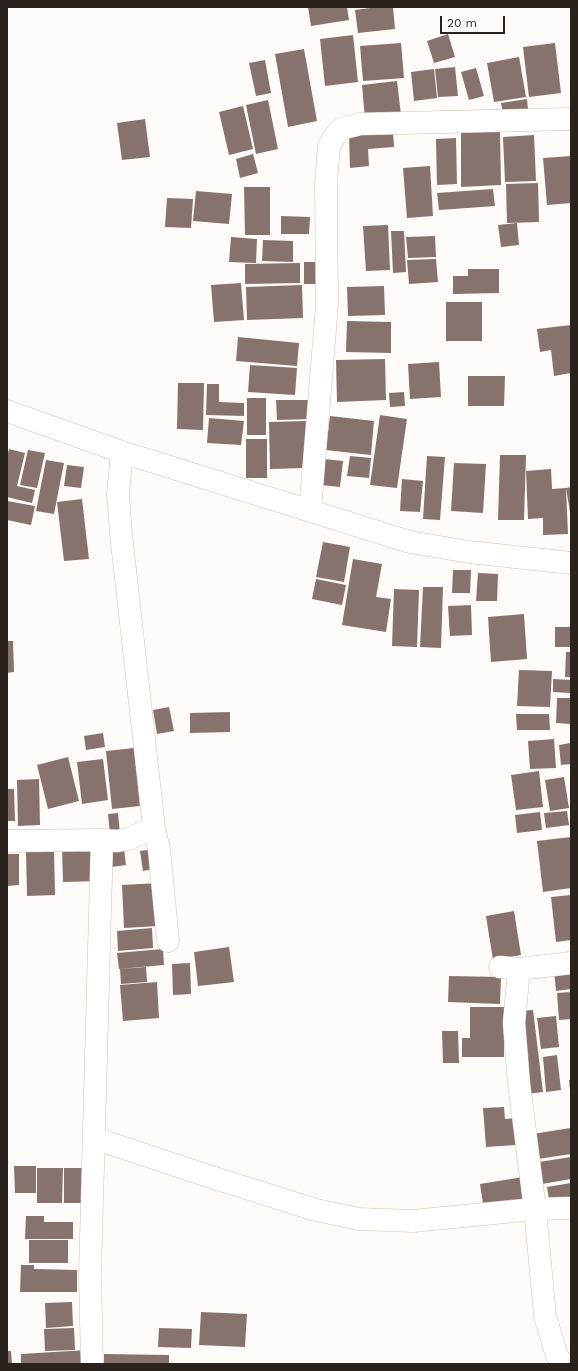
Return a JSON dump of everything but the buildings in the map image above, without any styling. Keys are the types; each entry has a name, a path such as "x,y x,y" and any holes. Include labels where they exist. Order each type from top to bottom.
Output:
{"street":[{"path":"310,511 327,305 326,184 329,146 334,136 341,129 360,124 571,119"},
{"path":"7,411 122,452 410,542 469,552 571,563"},
{"path":"122,452 118,494 120,534 154,828 159,849 168,941"},
{"path":"7,841 117,841 128,839 154,828"},
{"path":"92,1364 90,1274 102,840"},
{"path":"563,1364 557,1356 545,1316 535,1209 519,1084 509,968 571,963"},
{"path":"94,1138 316,1210 359,1219 413,1221 535,1209 571,1208"}]}
